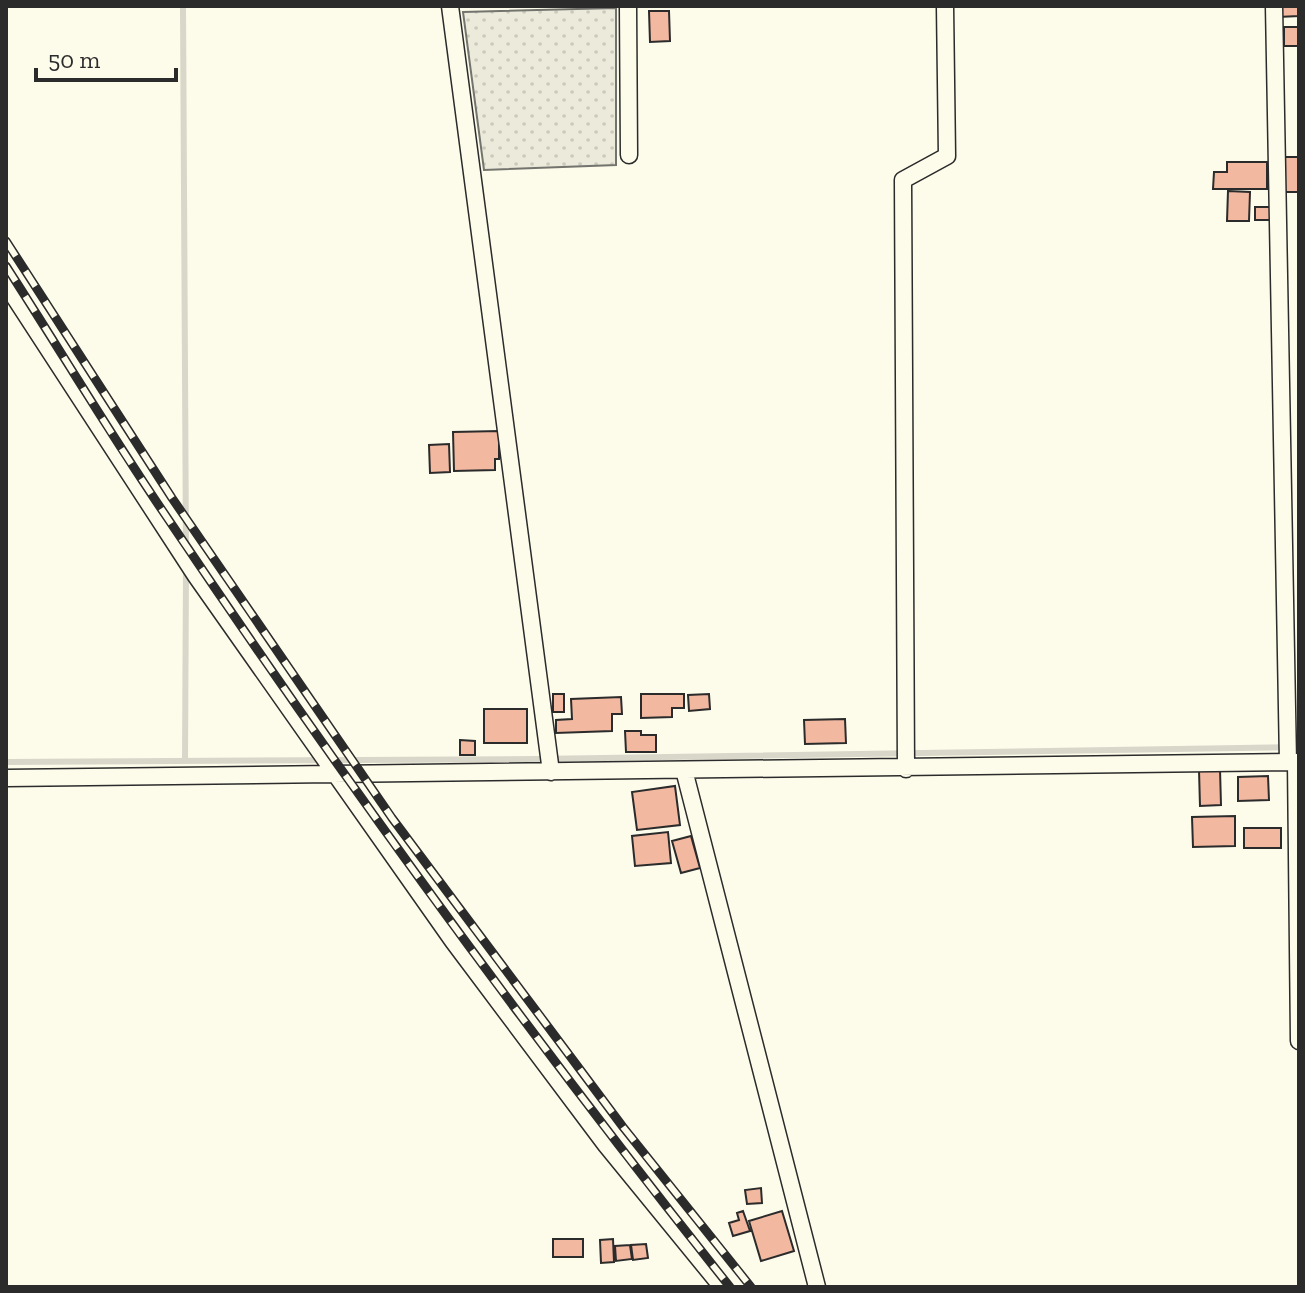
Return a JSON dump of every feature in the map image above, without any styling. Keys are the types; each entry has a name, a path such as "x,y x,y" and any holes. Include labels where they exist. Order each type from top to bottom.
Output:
{"street":[{"path":"450,6 550,763"},
{"path":"628,6 629,155"},
{"path":"907,766 903,180 947,156 945,6"},
{"path":"1274,6 1299,1041"},
{"path":"6,284 175,546 453,941 606,1145 722,1287"},
{"path":"6,778 334,772 550,763 684,770 1292,757"},
{"path":"684,770 817,1287"}],"shaded area":[{"path":"616,8 616,165 484,170 463,12"}],"building":[{"path":"1277,6 1299,6 1299,16 1278,17"},
{"path":"649,11 669,11 670,41 650,42"},
{"path":"1284,27 1299,27 1299,46 1284,46"},
{"path":"1285,157 1299,157 1299,192 1285,192"},
{"path":"1227,162 1267,162 1267,189 1213,189 1214,172 1227,172"},
{"path":"1228,191 1250,192 1249,221 1227,221"},
{"path":"1255,207 1270,207 1270,220 1255,220"},
{"path":"499,431 499,459 495,459 495,470 454,471 453,432"},
{"path":"449,444 450,472 430,473 429,445"},
{"path":"553,694 564,694 564,712 553,712"},
{"path":"641,694 684,694 684,708 672,708 672,717 641,718"},
{"path":"709,694 710,709 689,711 688,695"},
{"path":"621,697 622,714 612,714 612,731 556,733 556,720 572,719 571,699"},
{"path":"484,709 527,709 527,743 484,743"},
{"path":"845,719 846,743 805,744 804,720"},
{"path":"625,731 656,735 656,752 626,752"},
{"path":"460,740 475,741 475,755 460,755"},
{"path":"1220,769 1221,805 1200,806 1199,770"},
{"path":"1268,776 1269,800 1238,801 1238,777"},
{"path":"675,786 680,825 637,830 632,792"},
{"path":"1235,816 1235,846 1193,847 1192,817"},
{"path":"1244,828 1281,828 1281,848 1244,848"},
{"path":"668,832 671,863 635,866 632,836"},
{"path":"691,836 700,868 681,873 672,841"},
{"path":"761,1188 762,1203 747,1204 745,1190"},
{"path":"743,1211 750,1231 733,1236 729,1223 739,1220 737,1213"},
{"path":"782,1211 794,1251 761,1261 749,1221"},
{"path":"553,1239 583,1239 583,1257 553,1257"},
{"path":"613,1239 614,1262 601,1263 600,1240"},
{"path":"646,1244 648,1258 633,1260 631,1245"},
{"path":"630,1245 632,1259 616,1261 615,1246"}],"waterway":[{"path":"183,6 186,554"},
{"path":"185,761 186,570"},
{"path":"6,762 538,759 1299,747"}],"railway":[{"path":"6,241 172,498 392,818 623,1127 751,1287"},
{"path":"6,266 162,510 368,807 582,1097 730,1287"}]}
